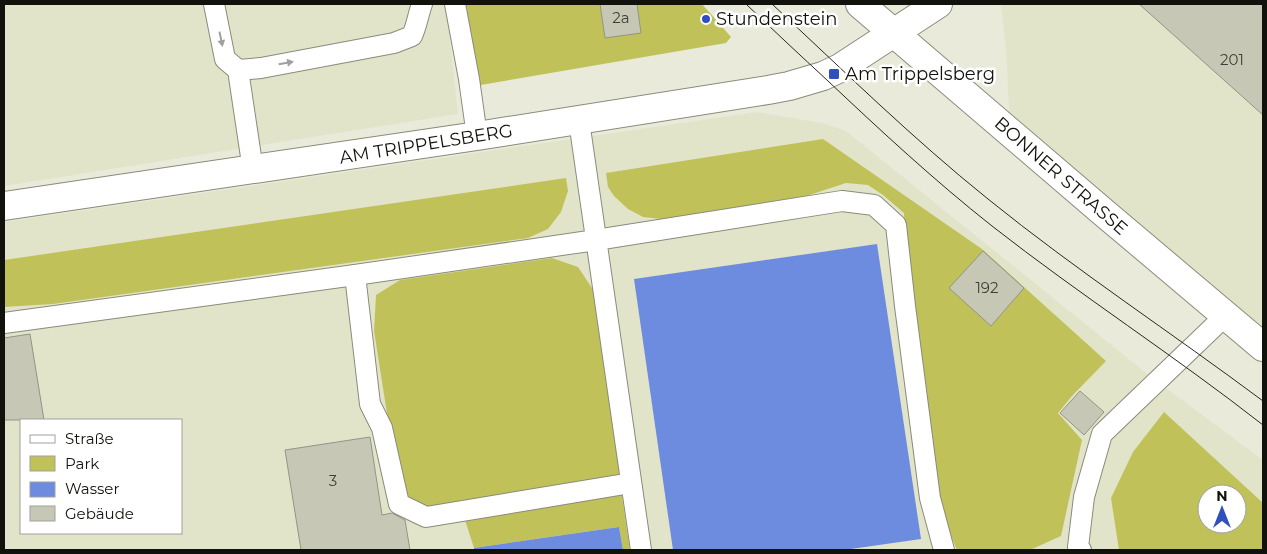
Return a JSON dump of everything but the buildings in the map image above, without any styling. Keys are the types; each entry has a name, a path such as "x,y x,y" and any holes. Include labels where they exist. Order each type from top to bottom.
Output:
{"street":[{"name":"BONNER STRASSE","path":"860,4 1263,346"},
{"name":"AM TRIPPELSBERG","path":"4,206 579,121 759,92 797,84 823,76 840,68 938,4"}],"lane":[{"path":"214,4 225,59 238,70 253,170"},
{"path":"455,4 477,136"},
{"path":"238,70 261,68 394,44 412,36 417,27 419,6"},
{"path":"579,121 641,550"},
{"path":"4,322 355,275 596,240 842,201 874,205 896,225 930,498 944,550"},
{"path":"355,275 370,404 382,428 399,504 426,517 631,484"},
{"path":"1076,549 1084,497 1102,434 1226,315"}],"shaded area":[{"path":"4,4 446,4 458,114 4,186"},
{"path":"1001,4 1263,4 1263,328 1010,127 1006,49"},
{"path":"757,112 822,123 846,131 1151,377 1263,460 1263,550 4,550 4,222"}],"green space":[{"path":"462,4 702,4 731,37 726,43 475,86"},
{"path":"823,139 982,249 1106,361 1058,413 1082,440 1061,536 1030,550 957,550 934,496 906,252 904,213 883,195 868,185 846,183 788,202 661,219 643,217 628,209 614,196 608,187 606,173"},
{"path":"566,178 568,191 561,212 548,229 528,238 53,304 4,307 4,260"},
{"path":"552,258 578,267 594,291 622,479 429,510 399,490 374,331 376,295 400,280"},
{"path":"1164,412 1242,484 1197,484 1197,534 1247,534 1247,488 1263,503 1263,550 1119,550 1111,498 1133,452"},
{"path":"621,490 630,550 623,550 619,527 474,548 463,514"}],"water":[{"path":"877,244 921,539 844,550 673,550 634,279"},
{"path":"619,527 623,550 474,550 474,548"}],"tram line":[{"path":"746,4 888,137 971,209 1025,252 1196,374 1263,425"},
{"path":"772,4 905,128 988,199 1090,277 1263,401"}],"place":[{"name":"Stundenstein","path":"706,19"},
{"name":"Am Trippelsberg","path":"834,74"}]}
